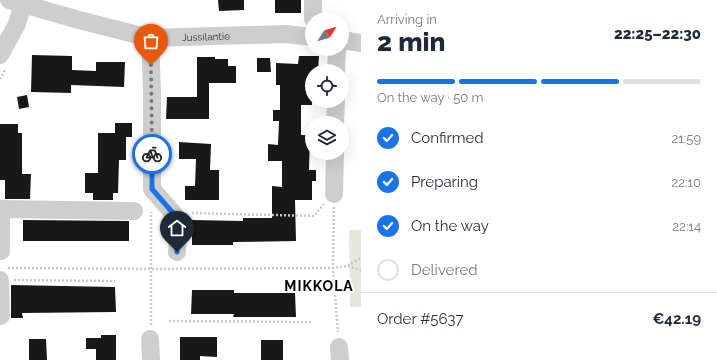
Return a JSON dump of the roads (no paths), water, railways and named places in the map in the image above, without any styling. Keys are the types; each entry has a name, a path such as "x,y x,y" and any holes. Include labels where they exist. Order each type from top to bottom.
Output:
{"street":[{"path":"313,0 313,12"},
{"path":"0,55 17,24 16,2"},
{"name":"Jussilantie","path":"16,2 150,38 285,34 305,36"},
{"path":"150,38 152,92 152,189 179,220 177,252"},
{"path":"349,41 361,43"},
{"path":"334,194 335,160"},
{"path":"2,251 0,209 134,211"},
{"path":"1,316 2,276"},
{"path":"150,339 151,360"}],"district":[{"name":"MIKKOLA","path":"319,286"}]}
